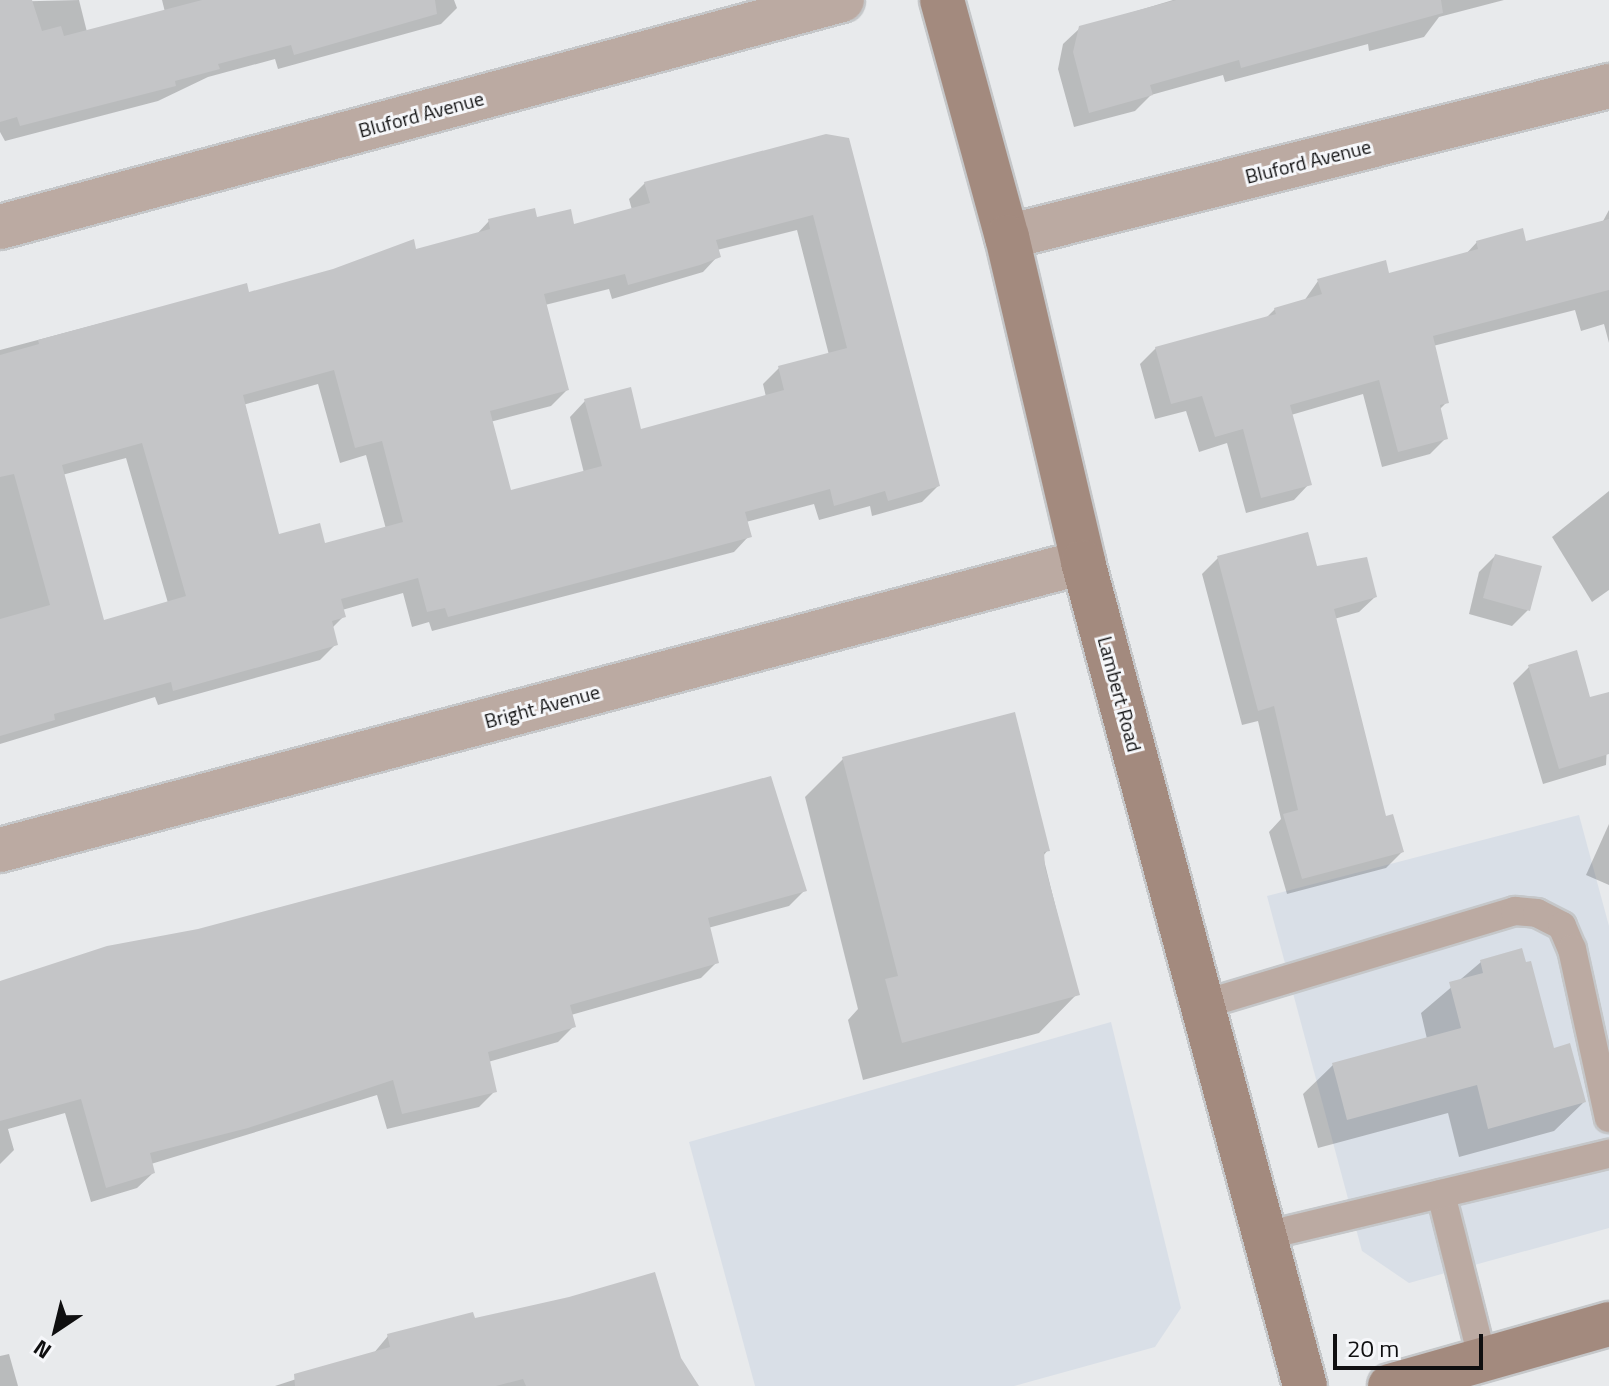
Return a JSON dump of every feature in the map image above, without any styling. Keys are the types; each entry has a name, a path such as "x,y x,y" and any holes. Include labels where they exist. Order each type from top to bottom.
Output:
{"main road":[{"name":"Lambert Road","path":"942,0 1007,237 1083,562 1205,1004 1305,1386"},
{"path":"1390,1386 1609,1324"}],"street":[{"name":"Bluford Avenue","path":"0,227 842,0"},
{"name":"Bluford Avenue","path":"1007,237 1609,86"},
{"name":"Bright Avenue","path":"0,850 1083,562"}],"lane":[{"path":"1205,1004 1515,911 1537,913 1562,926 1572,949 1609,1118"},
{"path":"1264,1236 1609,1154"},
{"path":"1441,1194 1483,1361"}],"shaded area":[{"path":"1579,815 1609,926 1609,1228 1409,1283 1362,1251 1267,896"},
{"path":"1111,1022 1181,1308 1155,1347 1014,1386 755,1386 689,1142"}],"building":[{"path":"0,0 32,0 42,31 61,26 64,36 202,0 435,0 437,14 294,55 291,45 218,64 220,69 175,81 176,86 20,126 17,117 0,122"},
{"path":"1176,0 1441,0 1443,13 1241,68 1239,60 1150,85 1153,95 1089,113 1073,52 1079,26"},
{"path":"826,134 849,138 940,486 888,501 885,491 834,506 830,489 745,512 752,537 448,617 445,608 427,612 418,578 341,599 346,617 332,621 338,645 173,691 171,682 54,714 55,720 0,736 0,619 50,605 14,474 0,477 0,355 39,344 38,340 247,283 249,292 333,269 414,239 416,249 490,229 488,219 535,208 537,217 571,209 574,224 650,203 644,182","holes":["813,215 847,348 778,366 784,390 641,429 631,387 584,399 602,466 511,490 490,411 569,390 544,294 625,274 628,285 700,265 721,257 716,240","334,370 355,448 382,441 403,522 325,543 320,523 279,534 243,395","142,443 186,596 104,620 62,465"]},
{"path":"1609,219 1609,290 1433,336 1449,403 1440,405 1448,439 1398,452 1379,380 1290,405 1312,485 1261,498 1243,429 1215,437 1202,396 1171,404 1155,347 1276,314 1274,308 1322,294 1317,279 1386,260 1389,273 1478,249 1476,241 1523,228 1526,241"},
{"path":"1308,532 1317,566 1367,557 1377,597 1334,609 1386,816 1393,814 1404,852 1302,879 1283,814 1298,810 1274,706 1258,711 1217,556"},
{"path":"1495,554 1542,566 1530,611 1483,598"},
{"path":"1577,650 1590,697 1609,692 1609,754 1559,769 1528,665"},
{"path":"1015,712 1050,851 1044,852 1045,867 1080,995 902,1043 885,979 898,976 842,757"},
{"path":"771,776 807,891 708,918 719,963 570,1005 576,1027 488,1052 497,1092 402,1114 393,1080 248,1128 150,1153 155,1173 106,1188 81,1099 0,1121 0,981 107,946 198,929"},
{"path":"1522,948 1526,962 1531,961 1554,1048 1570,1043 1586,1102 1488,1129 1477,1085 1347,1120 1332,1063 1461,1028 1449,982 1483,973 1480,960"},
{"path":"655,1272 681,1358 699,1386 526,1386 523,1379 496,1386 295,1386 294,1374 390,1347 387,1334 473,1312 475,1318 569,1297"}]}
